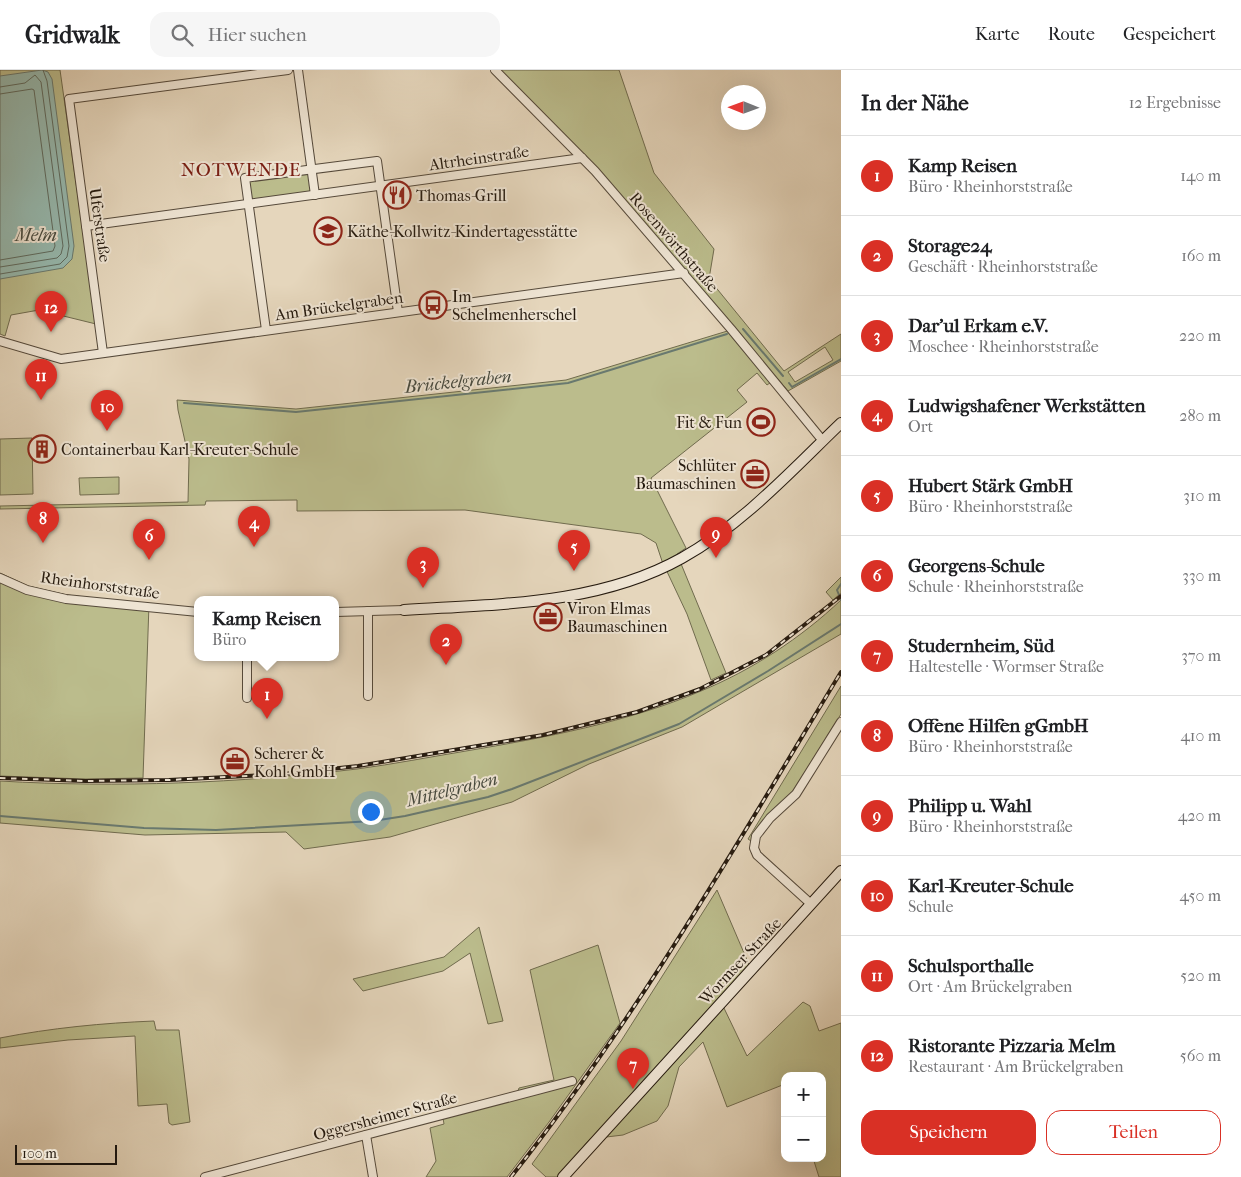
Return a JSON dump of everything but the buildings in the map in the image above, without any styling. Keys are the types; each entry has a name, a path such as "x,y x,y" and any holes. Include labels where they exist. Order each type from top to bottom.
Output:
{"street":[{"name":"Uferstraße","path":"103,353 70,99 288,70"},
{"path":"298,70 315,195"},
{"name":"Rosenwörthstraße","path":"495,70 595,171 684,273 822,441"},
{"name":"Altrheinstraße","path":"86,226 582,158"},
{"path":"266,330 245,178 377,161 398,312"},
{"name":"Am Brückelgraben","path":"0,341 61,359 684,273"},
{"path":"339,612 404,610 559,598 604,588 662,568 704,545 748,511 841,423"},
{"name":"Rheinhorststraße","path":"0,578 27,590 66,599 194,612"},
{"path":"368,611 368,696"},
{"path":"247,661 247,698"},
{"path":"811,904 757,854 754,842 756,836 770,818 796,794 841,722"},
{"name":"Wormser Straße","path":"563,1177 811,904 840,877"},
{"name":"Oggersheimer Straße","path":"204,1177 232,1174 366,1135 572,1081"},
{"path":"366,1135 373,1177"}],"green space":[{"name":"Melm","path":"0,70 60,70 96,324 39,310 11,315 5,336 0,334"},
{"path":"498,70 619,70 654,173 714,249 709,279 784,371 841,334 841,361 788,391 777,378 767,385 757,373 737,390 747,402 651,478 686,548 677,554 726,673 711,680 687,614 662,561 656,543 641,534 465,510 297,511 297,500 206,501 205,505 0,509 0,506 188,502 189,459 177,400 296,409 566,380 734,329","holes":["825,347 833,360 795,382 788,372"]},
{"path":"311,170 315,195 249,204 245,178"},
{"path":"32,438 33,494 0,495 0,439"},
{"path":"119,477 119,494 80,495 79,478"},
{"path":"0,573 28,586 67,595 149,604 143,778 85,779 0,776"},
{"path":"841,577 841,593 833,600 826,592"},
{"path":"841,600 841,634 682,727 589,764 512,802 390,837 304,849 286,832 145,835 0,823 0,781 89,784 179,783 313,774 371,767 495,746 585,728 645,712 720,683 757,663 793,640"},
{"path":"841,686 841,714 793,791 767,817 751,841 748,839"},
{"path":"717,890 753,974 723,1006 747,1056 803,1002 810,1006 819,1031 841,1023 841,1177 819,1177 814,1162 826,1162 826,1072 781,1072 781,1086 727,1107 703,1042 679,1067 668,1106 657,1121 623,1135 590,1139 557,1177 546,1177 532,1164 621,1041"},
{"path":"479,927 503,1021 488,1024 470,953 443,971 363,991 353,979 444,957"},
{"path":"598,945 620,1023 549,1122 507,1177 426,1177 436,1161 430,1128 444,1124 443,1118 515,1099 519,1088 554,1080 530,970"},
{"path":"154,1021 156,1030 179,1030 190,1122 172,1125 169,1123 167,1104 138,1106 135,1036 68,1040 0,1048 0,1038 19,1034 77,1026"}],"water":[{"name":"Melm","path":"42,70 48,72 52,79 74,246 72,259 63,268 0,279 0,76"}],"waterway":[{"name":"Brückelgraben","path":"743,329 783,376"},
{"name":"Brückelgraben","path":"184,403 296,412 568,383 727,334"},
{"name":"Brückelgraben","path":"789,383 792,387 841,359"},
{"name":"Mittelgraben","path":"841,584 837,590 841,600"},
{"name":"Mittelgraben","path":"0,816 144,828 216,830 373,821 405,816 488,797 512,789 679,724 768,671 841,624"}],"railway":[{"path":"0,778 86,781 169,780 284,774 358,766 543,735 637,712 700,689 766,655 841,596"},
{"path":"511,1177 601,1056 643,993 724,866 841,672"}],"place":[{"name":"Thomas-Grill","path":"397,195"},
{"name":"Käthe-Kollwitz-Kindertagesstätte","path":"328,231"},
{"name":"Im Schelmenherschel","path":"433,305"},
{"name":"Ristorante Pizzaria Melm","path":"51,332"},
{"name":"Schulsporthalle","path":"41,400"},
{"name":"Fit & Fun","path":"761,422"},
{"name":"Karl-Kreuter-Schule","path":"107,431"},
{"name":"Containerbau Karl-Kreuter-Schule","path":"42,449"},
{"name":"Schlüter Baumaschinen","path":"755,474"},
{"name":"Offene Hilfen gGmbH","path":"43,543"},
{"name":"Ludwigshafener Werkstätten","path":"254,547"},
{"name":"Philipp u. Wahl","path":"716,558"},
{"name":"Georgens-Schule","path":"149,560"},
{"name":"Hubert Stärk GmbH","path":"574,571"},
{"name":"Dar'ul Erkam e.V.","path":"423,588"},
{"name":"Viron Elmas Baumaschinen","path":"548,617"},
{"name":"Storage24","path":"446,665"},
{"name":"Kamp Reisen","path":"267,719"},
{"name":"Scherer & Kohl GmbH","path":"235,762"},
{"name":"Studernheim, Süd","path":"633,1089"}],"district":[{"name":"NOTWENDE","path":"241,170"}]}
